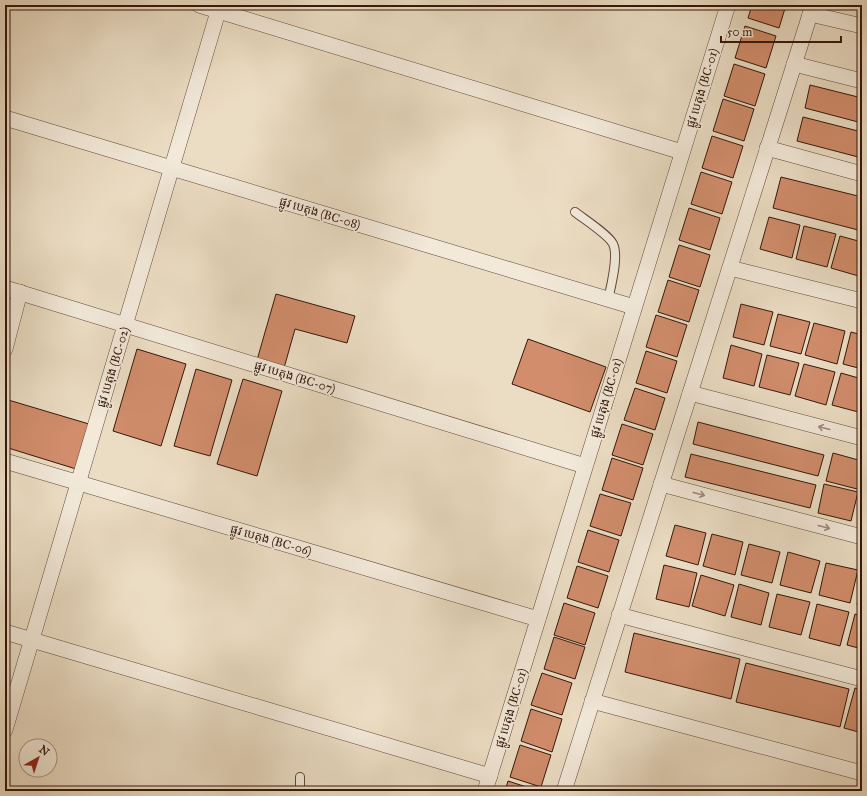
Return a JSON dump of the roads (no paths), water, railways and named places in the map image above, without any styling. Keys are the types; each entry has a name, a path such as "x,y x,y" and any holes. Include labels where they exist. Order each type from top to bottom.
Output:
{"street":[{"path":"199,5 220,8 682,152"},
{"name":"ផ្លូវ បេតុង (BC-01)","path":"485,791 728,5"},
{"name":"ផ្លូវ បេតុង (BC-02)","path":"5,730 220,8"},
{"path":"564,791 811,10 862,26"},
{"path":"794,64 862,81"},
{"name":"ផ្លូវ បេតុង (BC-08)","path":"5,118 634,307"},
{"path":"767,148 862,174"},
{"path":"730,268 862,301"},
{"name":"ផ្លូវ បេតុង (BC-07)","path":"5,288 585,466"},
{"path":"5,349 20,292"},
{"path":"690,393 862,438"},
{"name":"ផ្លូវ បេតុង (BC-06)","path":"5,461 538,619"},
{"path":"661,484 862,538"},
{"path":"619,615 862,679"},
{"path":"5,632 490,776"},
{"path":"592,701 862,773"}],"lane":[{"path":"575,212 600,230 613,244 615,259 608,300"},
{"path":"300,777 300,791"}]}
